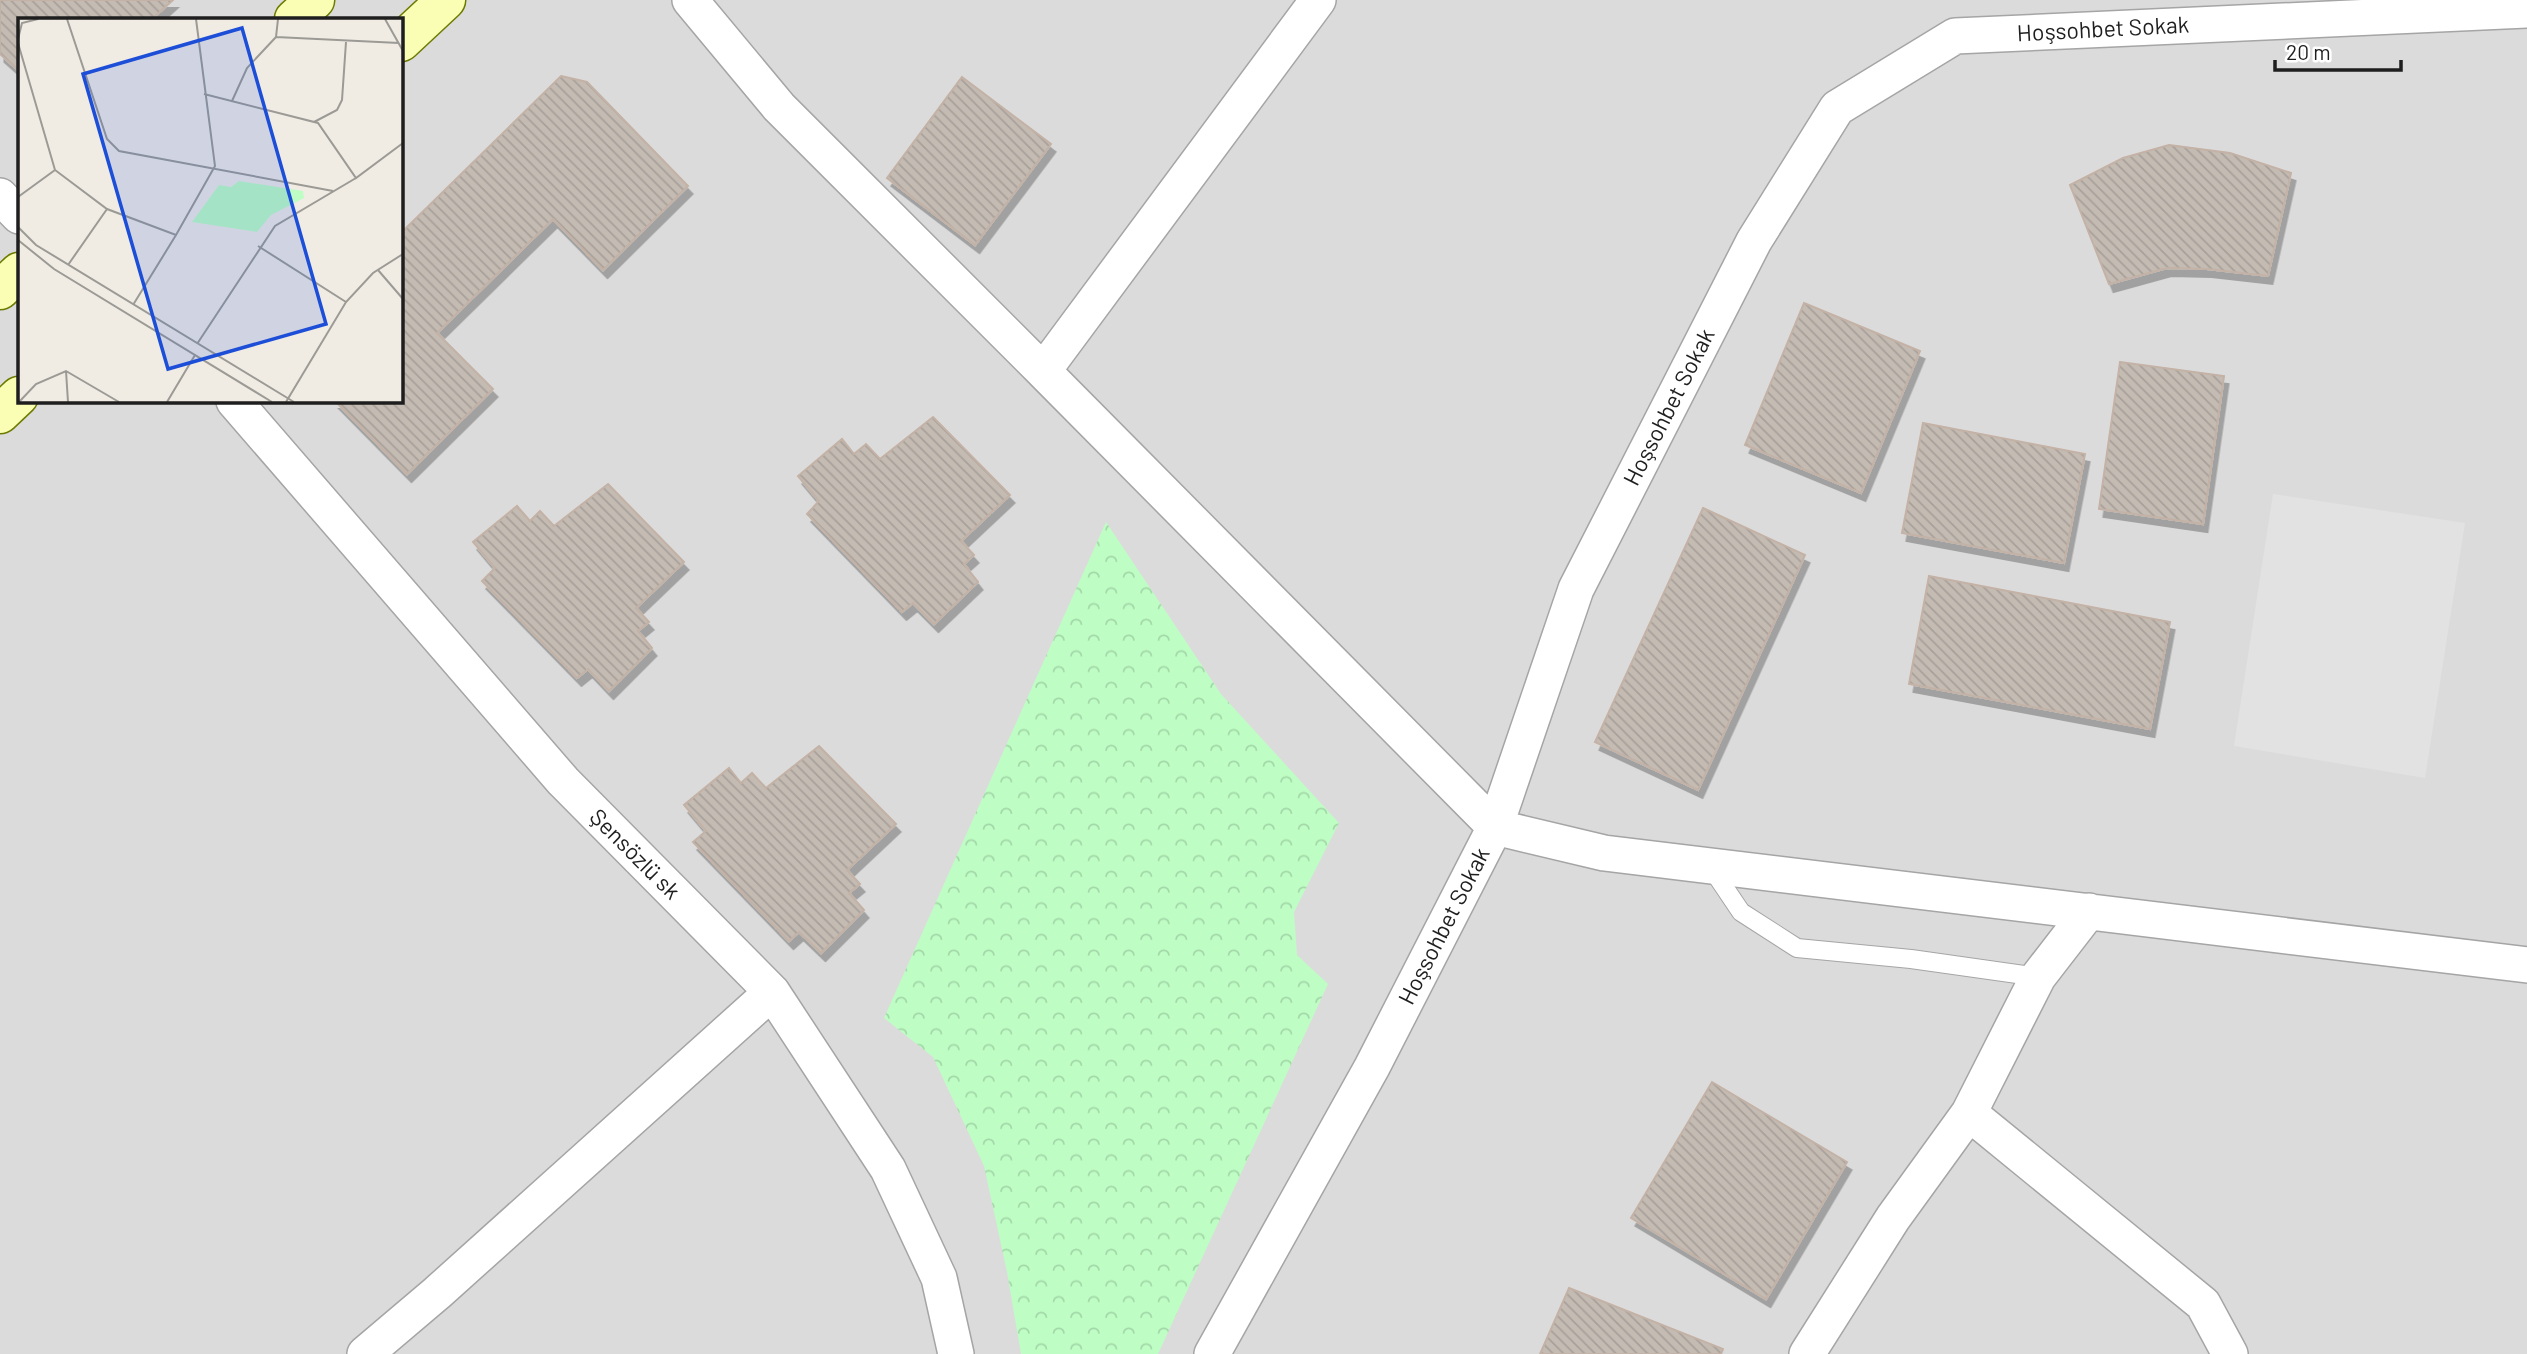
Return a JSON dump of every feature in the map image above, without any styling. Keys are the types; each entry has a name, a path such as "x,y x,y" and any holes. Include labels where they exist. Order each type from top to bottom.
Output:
{"main road":[{"path":"295,18 315,0"},
{"path":"402,40 446,0"},
{"path":"0,290 18,273"},
{"path":"0,414 18,397"}],"street":[{"path":"690,0 779,107 1495,827 1604,853 2527,965"},
{"path":"1043,371 1318,0"},
{"name":"Hoşsohbet Sokak","path":"1212,1354 1372,1067 1495,827 1576,589 1754,241 1837,108 1955,36 2527,10"},
{"path":"0,196 18,215"},
{"name":"Şensözlü sk","path":"235,402 563,781 772,992 888,1169 939,1278 956,1354"},
{"path":"1807,1354 1893,1218 1969,1113 2038,977 2089,911"},
{"path":"365,1354 437,1293 772,992"},
{"path":"1969,1113 2203,1304 2230,1354"}],"lane":[{"path":"1709,866 1741,912 1797,948 1911,959 2038,977"}],"shaded area":[{"path":"0,0 2527,0 2527,1354 0,1354"},
{"path":"2273,494 2465,523 2425,778 2234,746"}],"green space":[{"path":"1106,522 1221,694 1339,823 1294,912 1297,955 1328,984 1158,1354 1021,1354 984,1166 933,1057 884,1018"}],"building":[{"path":"0,0 173,0 153,18 18,18 18,70 0,54"},
{"path":"561,76 587,82 688,186 603,270 553,219 437,333 493,389 407,474 336,402 402,402 402,232"},
{"path":"962,77 1051,144 975,245 887,178"},
{"path":"2169,145 2230,153 2291,173 2268,276 2207,269 2167,268 2109,284 2070,185 2123,158"},
{"path":"1804,303 1920,351 1861,493 1745,445"},
{"path":"2120,362 2224,376 2203,524 2099,509"},
{"path":"933,417 1010,495 961,541 974,555 964,564 978,582 934,624 913,603 902,612 807,514 819,501 798,476 842,439 854,454 866,444 880,459"},
{"path":"1923,423 2085,454 2064,563 1902,533"},
{"path":"608,484 684,562 636,608 649,622 638,631 652,648 609,691 588,669 577,678 482,581 495,568 473,542 517,506 530,521 540,511 554,526"},
{"path":"1703,508 1805,555 1698,790 1595,742"},
{"path":"1929,576 2170,622 2150,729 1909,684"},
{"path":"819,746 896,824 847,870 860,884 849,893 864,910 821,953 799,932 789,941 693,842 706,831 684,805 729,768 741,783 752,773 766,788"},
{"path":"1712,1082 1847,1162 1766,1299 1631,1218"},
{"path":"1569,1288 1723,1349 1721,1354 1540,1354"}]}
